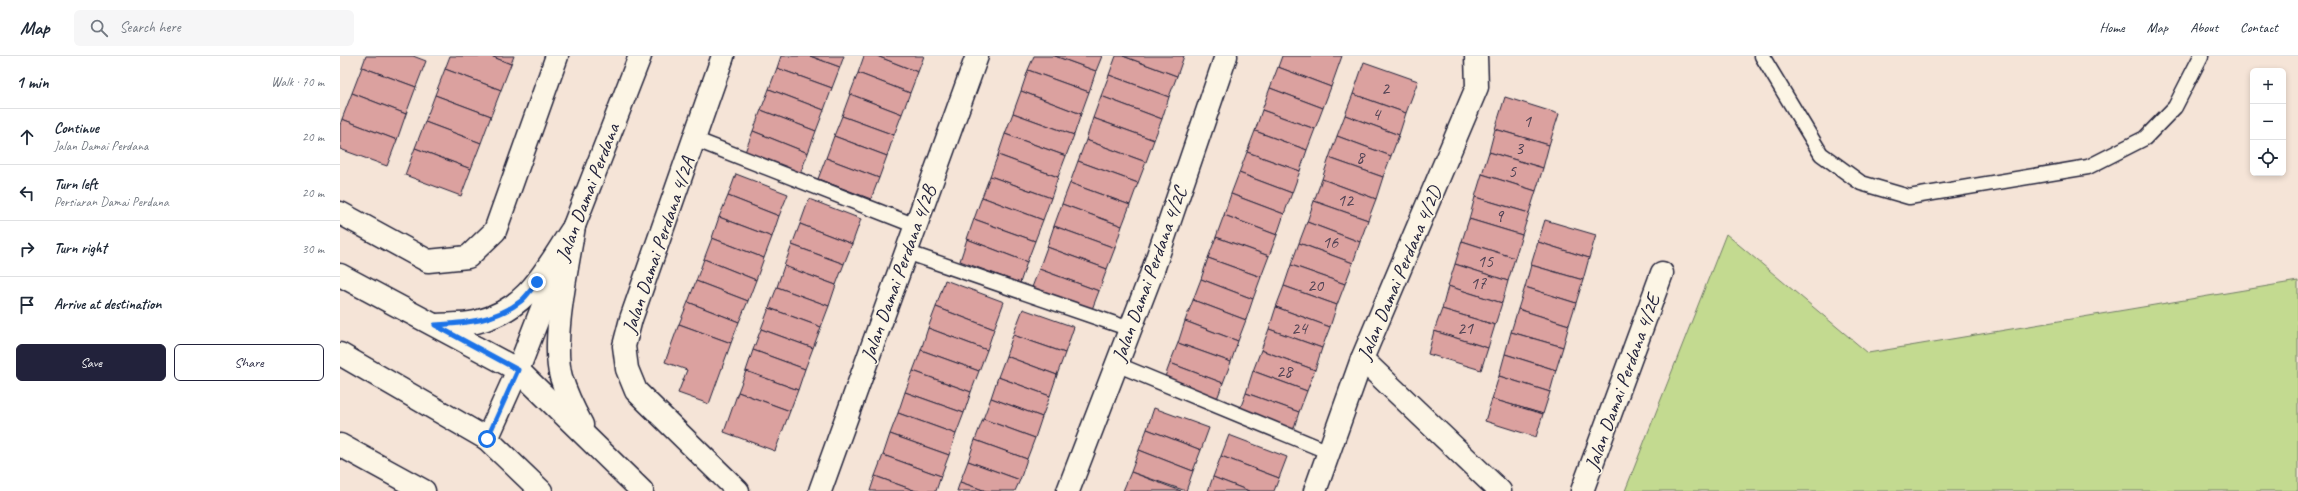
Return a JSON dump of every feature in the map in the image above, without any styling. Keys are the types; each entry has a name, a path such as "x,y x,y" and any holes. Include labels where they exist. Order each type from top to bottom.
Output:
{"street":[{"path":"340,213 428,261 468,257 495,231 557,56"},
{"name":"Jalan Damai Perdana","path":"487,439 518,370 640,56"},
{"name":"Jalan Damai Perdana 4/2A","path":"722,56 631,319 624,346 627,369 636,391 738,491"},
{"name":"Jalan Damai Perdana 4/2B","path":"820,491 977,56"},
{"name":"Jalan Damai Perdana 4/2C","path":"1068,491 1153,270 1226,56"},
{"name":"Jalan Damai Perdana 4/2D","path":"1315,491 1362,359 1477,87 1476,56"},
{"path":"435,325 475,323 500,314 522,301 537,282 574,226"},
{"path":"574,226 557,346 561,376 571,404 590,440"},
{"name":"Jalan Damai Perdana 4/2E","path":"1582,491 1662,273"},
{"path":"340,275 518,370 642,491"},
{"path":"340,354 487,439 541,491"},
{"path":"1362,359 1500,491"},
{"path":"340,445 424,491"}],"lane":[{"path":"1762,56 1821,154 1861,183 1909,197 2088,167 2145,138 2175,107 2201,56"},
{"path":"694,139 916,226"},
{"path":"906,252 1130,329"},
{"path":"1116,364 1329,452"}],"green space":[{"path":"1726,234 1868,353 2298,281 2298,491 1625,491"}],"building":[{"path":"366,56 413,56 426,61 416,87 362,67"},
{"path":"450,56 491,56 511,64 501,90 445,69"},
{"path":"491,56 514,56 511,64"},
{"path":"781,56 810,56 840,67 832,88 777,68"},
{"path":"810,56 844,56 840,67"},
{"path":"864,56 877,56 918,72 910,93 858,73"},
{"path":"877,56 924,56 918,72"},
{"path":"1034,56 1055,56 1096,71 1089,92 1028,70"},
{"path":"1055,56 1102,56 1096,71"},
{"path":"1116,56 1123,56 1177,76 1169,97 1109,75"},
{"path":"1123,56 1184,56 1177,76"},
{"path":"1282,56 1342,56 1331,87 1278,67"},
{"path":"1364,62 1418,81 1406,113 1353,94"},
{"path":"362,67 416,87 406,114 352,93"},
{"path":"1278,67 1331,87 1323,108 1270,88"},
{"path":"777,68 832,88 824,110 769,89"},
{"path":"445,69 501,90 491,116 435,95"},
{"path":"1028,70 1089,92 1081,114 1021,91"},
{"path":"858,73 910,93 902,114 850,94"},
{"path":"1109,75 1169,97 1162,119 1101,96"},
{"path":"1270,88 1323,108 1315,129 1262,110"},
{"path":"769,89 824,110 816,131 761,110"},
{"path":"1021,91 1081,114 1074,135 1013,113"},
{"path":"352,93 406,114 397,140 342,119"},
{"path":"850,94 902,114 894,135 842,116"},
{"path":"1353,94 1406,113 1399,135 1345,115"},
{"path":"435,95 491,116 481,143 425,122"},
{"path":"1101,96 1162,119 1154,140 1093,118"},
{"path":"1505,97 1559,114 1549,145 1495,129"},
{"path":"761,110 816,131 808,153 753,131"},
{"path":"1262,110 1315,129 1307,150 1255,131"},
{"path":"1013,113 1074,135 1066,156 1005,134"},
{"path":"1345,115 1399,135 1391,156 1337,136"},
{"path":"842,116 894,135 887,156 834,136"},
{"path":"1093,118 1154,140 1146,162 1086,140"},
{"path":"342,119 397,140 387,166 340,149 340,125"},
{"path":"425,122 481,143 471,169 415,148"},
{"path":"1495,129 1549,145 1543,168 1489,152"},
{"path":"753,131 808,153 800,174 745,152"},
{"path":"1255,131 1307,150 1300,171 1247,152"},
{"path":"1005,134 1066,156 1058,177 998,155"},
{"path":"834,136 887,156 879,178 826,158"},
{"path":"1337,136 1391,156 1383,177 1329,158"},
{"path":"1086,140 1146,162 1138,183 1078,161"},
{"path":"415,148 471,169 461,196 405,175"},
{"path":"1247,152 1300,171 1292,193 1239,173"},
{"path":"1489,152 1543,168 1536,191 1482,174"},
{"path":"998,155 1058,177 1051,198 990,176"},
{"path":"826,158 879,178 871,199 818,179"},
{"path":"1329,158 1383,177 1376,199 1322,179"},
{"path":"1078,161 1138,183 1130,205 1070,183"},
{"path":"1239,173 1292,193 1284,214 1231,194"},
{"path":"736,174 788,194 779,216 728,196"},
{"path":"1482,174 1536,191 1529,213 1475,197"},
{"path":"990,176 1051,198 1043,220 982,197"},
{"path":"1322,179 1376,199 1368,220 1314,201"},
{"path":"1070,183 1130,205 1122,226 1062,204"},
{"path":"1231,194 1284,214 1277,235 1224,215"},
{"path":"728,196 779,216 772,237 719,217"},
{"path":"982,197 1043,220 1035,241 974,219"},
{"path":"1475,197 1529,213 1522,235 1469,219"},
{"path":"809,199 861,219 852,244 800,224"},
{"path":"1314,201 1368,220 1360,242 1307,222"},
{"path":"1062,204 1122,226 1115,248 1054,226"},
{"path":"1224,215 1277,235 1269,256 1216,237"},
{"path":"719,217 772,237 764,258 712,238"},
{"path":"974,219 1035,241 1027,262 967,239"},
{"path":"1469,219 1522,235 1515,258 1462,241"},
{"path":"1545,220 1596,235 1589,258 1538,242"},
{"path":"1307,222 1360,242 1353,263 1299,243"},
{"path":"800,224 852,244 844,264 792,245"},
{"path":"1054,226 1115,248 1107,269 1047,247"},
{"path":"1216,237 1269,256 1261,277 1208,258"},
{"path":"712,238 764,258 756,280 704,259"},
{"path":"967,239 1027,262 1020,283 960,261"},
{"path":"1462,241 1515,258 1508,281 1455,264"},
{"path":"1538,242 1589,258 1583,280 1531,265"},
{"path":"1299,243 1353,263 1345,284 1291,265"},
{"path":"792,245 844,264 836,285 784,266"},
{"path":"1047,247 1107,269 1099,291 1039,269"},
{"path":"1208,258 1261,277 1253,299 1201,279"},
{"path":"704,259 756,280 748,301 696,281"},
{"path":"1455,264 1508,281 1502,303 1448,286"},
{"path":"1291,265 1345,284 1337,305 1284,286"},
{"path":"1531,265 1583,280 1576,303 1525,287"},
{"path":"784,266 836,285 829,306 777,287"},
{"path":"1039,269 1099,291 1091,312 1031,290"},
{"path":"1201,279 1253,299 1246,320 1193,300"},
{"path":"945,280 1004,302 994,329 936,307"},
{"path":"696,281 748,301 739,322 688,302"},
{"path":"1284,286 1337,305 1330,327 1276,307"},
{"path":"1448,286 1502,303 1495,325 1442,309"},
{"path":"777,287 829,306 821,327 769,308"},
{"path":"1525,287 1576,303 1569,325 1518,309"},
{"path":"1193,300 1246,320 1238,341 1185,321"},
{"path":"688,302 739,322 731,343 679,324"},
{"path":"936,307 994,329 987,350 928,328"},
{"path":"1276,307 1330,327 1322,348 1269,329"},
{"path":"769,308 821,327 813,348 761,329"},
{"path":"1023,309 1074,327 1065,353 1013,335"},
{"path":"1442,309 1495,325 1488,348 1434,331"},
{"path":"1518,309 1569,325 1563,347 1511,332"},
{"path":"1185,321 1238,341 1231,362 1178,343"},
{"path":"679,324 731,343 709,404 678,393 687,370 665,362"},
{"path":"928,328 987,350 979,371 921,350"},
{"path":"761,329 813,348 805,369 753,350"},
{"path":"1269,329 1322,348 1315,370 1261,350"},
{"path":"1434,331 1488,348 1481,370 1428,354"},
{"path":"1511,332 1563,347 1556,370 1505,354"},
{"path":"1013,335 1065,353 1057,375 1006,356"},
{"path":"1178,343 1231,362 1223,383 1170,363"},
{"path":"753,350 805,369 798,390 746,371"},
{"path":"921,350 979,371 971,392 913,371"},
{"path":"1261,350 1315,370 1307,391 1253,371"},
{"path":"1505,354 1556,370 1550,392 1499,376"},
{"path":"1006,356 1057,375 1050,396 998,377"},
{"path":"1170,363 1223,383 1215,404 1162,385"},
{"path":"746,371 798,390 790,411 738,392"},
{"path":"913,371 971,392 964,413 905,392"},
{"path":"1253,371 1307,391 1299,412 1246,393"},
{"path":"1499,376 1550,392 1543,414 1492,399"},
{"path":"998,377 1050,396 1042,417 991,398"},
{"path":"738,392 790,411 775,451 724,432"},
{"path":"905,392 964,413 956,434 898,413"},
{"path":"1246,393 1299,412 1292,434 1238,414"},
{"path":"991,398 1042,417 1035,438 983,419"},
{"path":"1492,399 1543,414 1536,437 1485,421"},
{"path":"1154,408 1209,428 1201,450 1147,429"},
{"path":"898,413 956,434 949,455 890,434"},
{"path":"983,419 1035,438 1027,459 975,440"},
{"path":"1147,429 1201,450 1193,471 1139,450"},
{"path":"890,434 949,455 941,476 883,455"},
{"path":"1229,435 1287,457 1279,478 1221,456"},
{"path":"975,440 1027,459 1020,480 968,461"},
{"path":"1139,450 1193,471 1186,491 1131,472"},
{"path":"883,455 941,476 936,491 916,491 875,476"},
{"path":"1221,456 1279,478 1274,491 1249,491 1213,477"},
{"path":"968,461 1020,480 1015,491 986,491 960,482"},
{"path":"1131,472 1181,491 1123,491"},
{"path":"875,476 916,491 870,491"},
{"path":"1213,477 1249,491 1208,491"},
{"path":"960,482 986,491 957,491"}],"route":[{"path":"487,439 518,370 435,325 475,323 500,314 522,301 537,282"}]}
